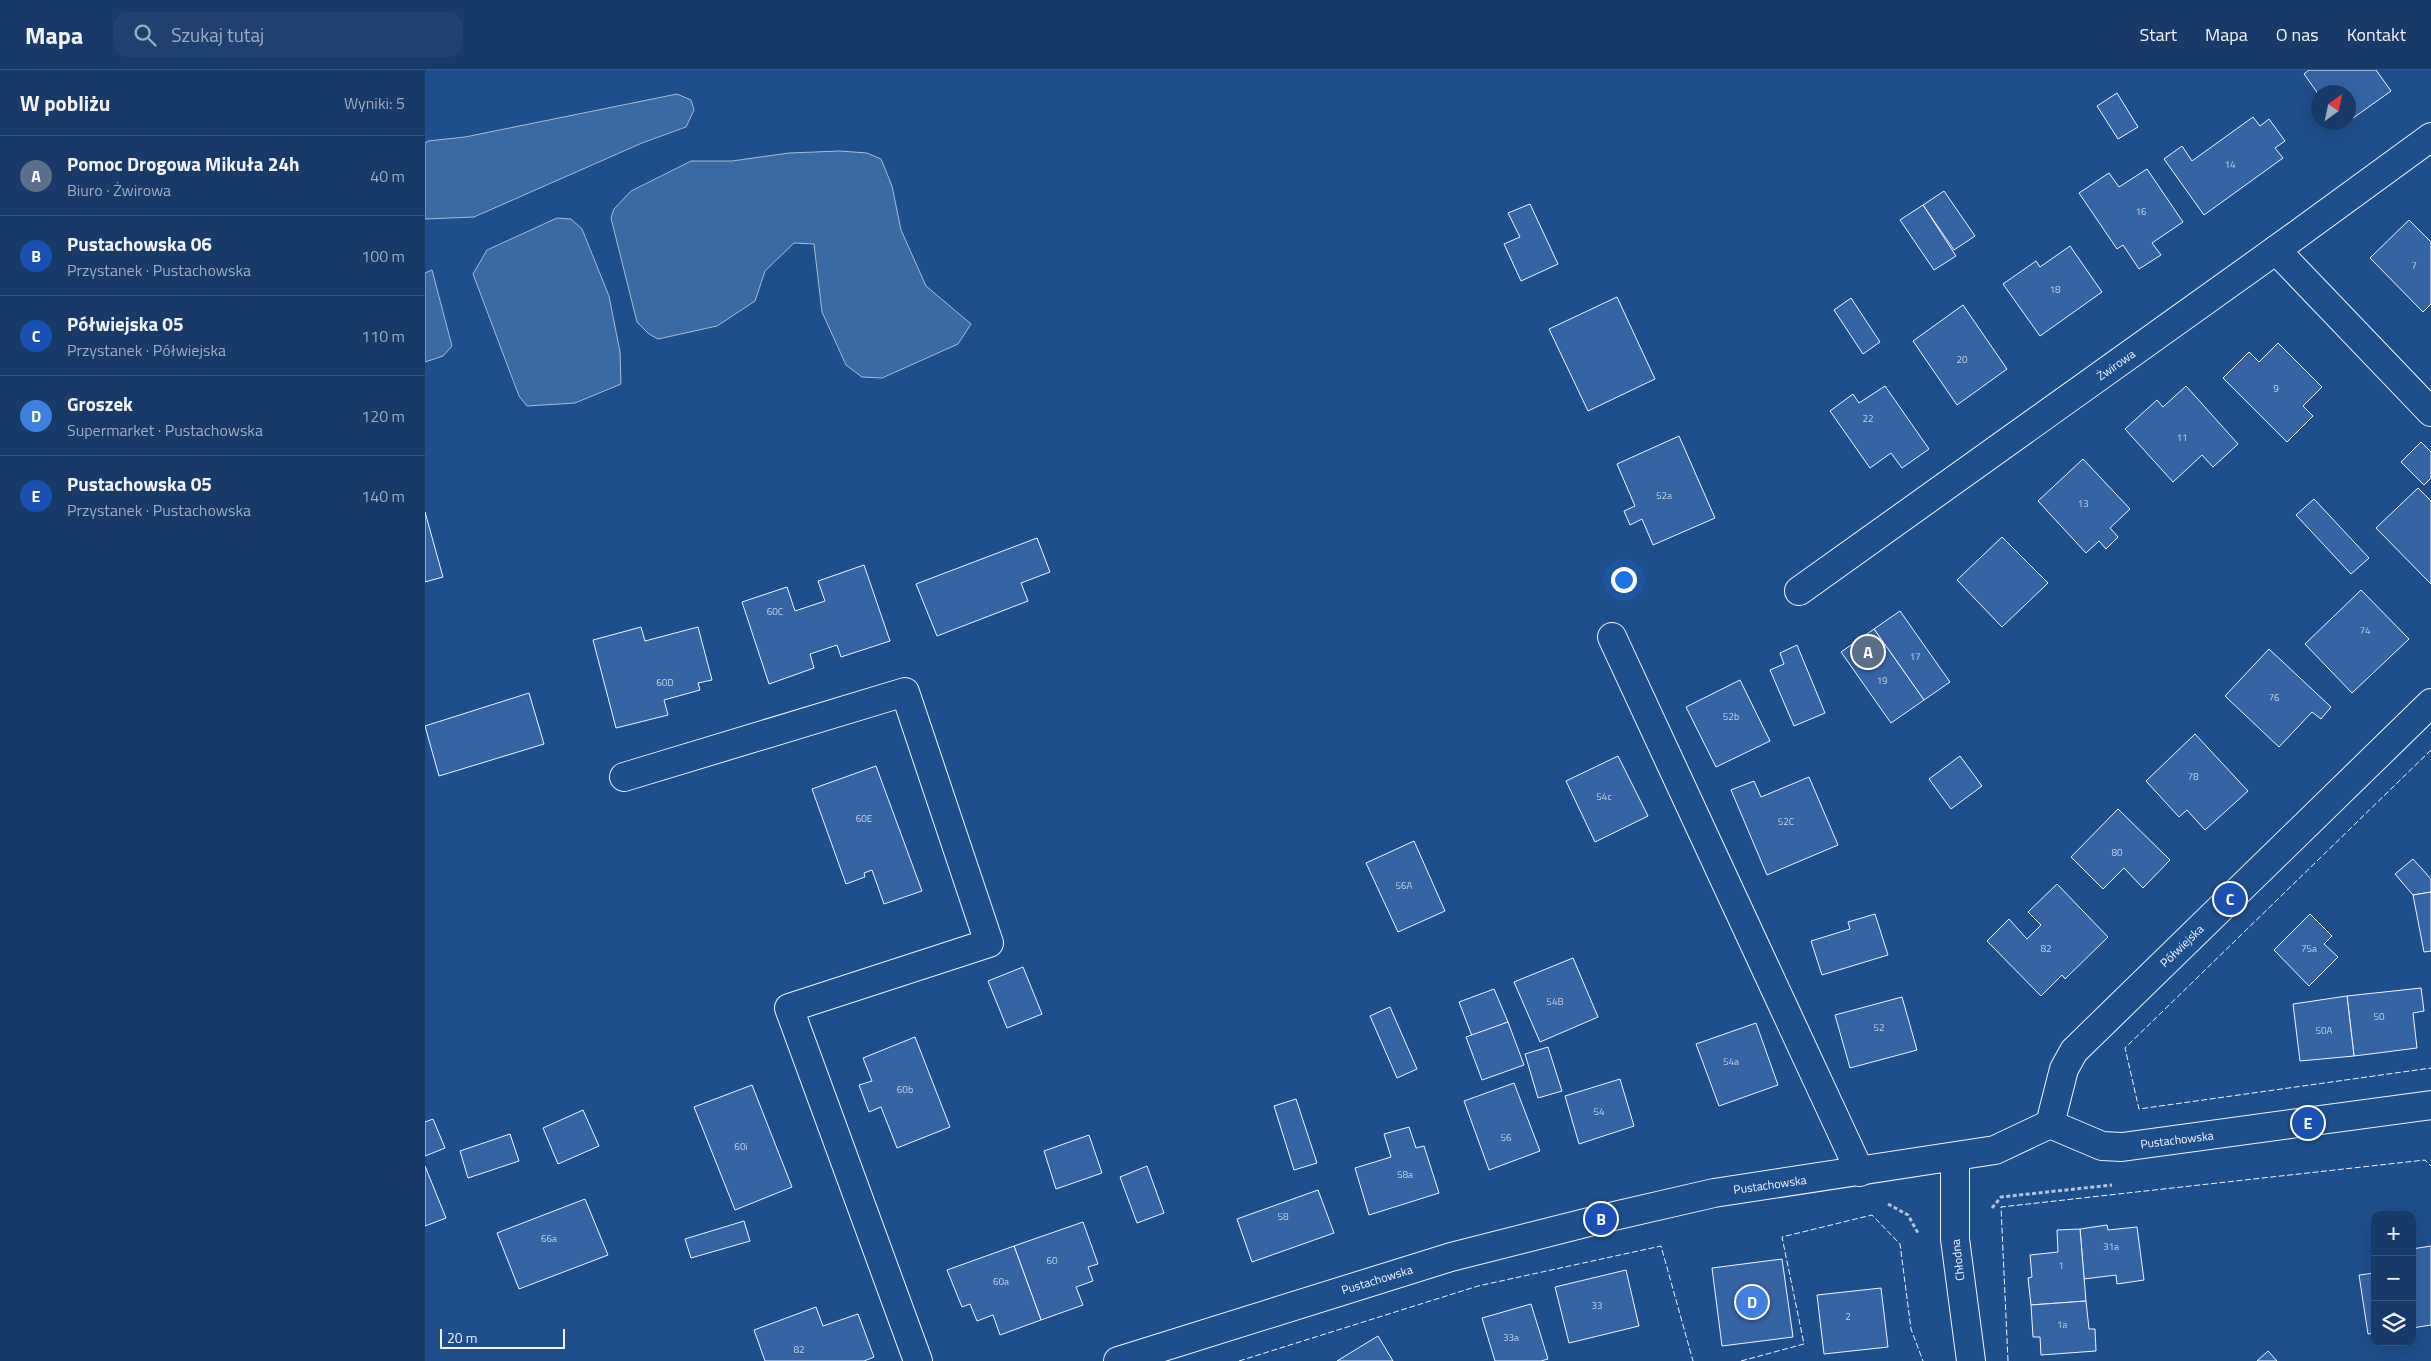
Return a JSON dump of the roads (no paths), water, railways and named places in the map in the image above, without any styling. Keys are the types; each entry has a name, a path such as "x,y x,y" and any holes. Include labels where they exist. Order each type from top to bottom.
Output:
{"street":[{"name":"Żwirowa","path":"1799,591 2277,250 2431,137"},
{"path":"2277,250 2431,412"},
{"path":"1612,637 1859,1172"},
{"path":"624,777 905,692 989,943 789,1008 918,1361"},
{"name":"Półwiejska","path":"2050,1124 2064,1069 2074,1051 2431,703"},
{"name":"Pustachowska","path":"1118,1361 1451,1257 1714,1193 1955,1158 1995,1150 2050,1124 2102,1146 2122,1147 2431,1105"},
{"name":"Chłodna","path":"1955,1158 1955,1239 1971,1361"}],"water":[{"path":"677,94 691,100 694,110 686,127 642,143 474,217 425,219 425,143 428,141 465,137"},
{"path":"840,151 867,153 881,159 892,186 901,230 926,286 971,324 958,344 882,378 862,377 846,365 822,312 814,244 794,243 765,271 755,301 717,326 658,339 649,334 637,322 611,218 614,209 631,191 691,161 732,161 789,153"},
{"path":"557,218 571,219 582,229 609,296 620,352 621,384 575,403 527,406 519,396 473,274 487,250"},
{"path":"432,270 452,346 443,356 425,362 425,273"}],"place":[{"name":"Pomoc Drogowa Mikuła 24h","path":"1868,652"},
{"name":"Półwiejska 05","path":"2230,899"},
{"name":"Pustachowska 05","path":"2308,1123"},
{"name":"Pustachowska 06","path":"1601,1219"},
{"name":"Groszek","path":"1752,1302"}]}
